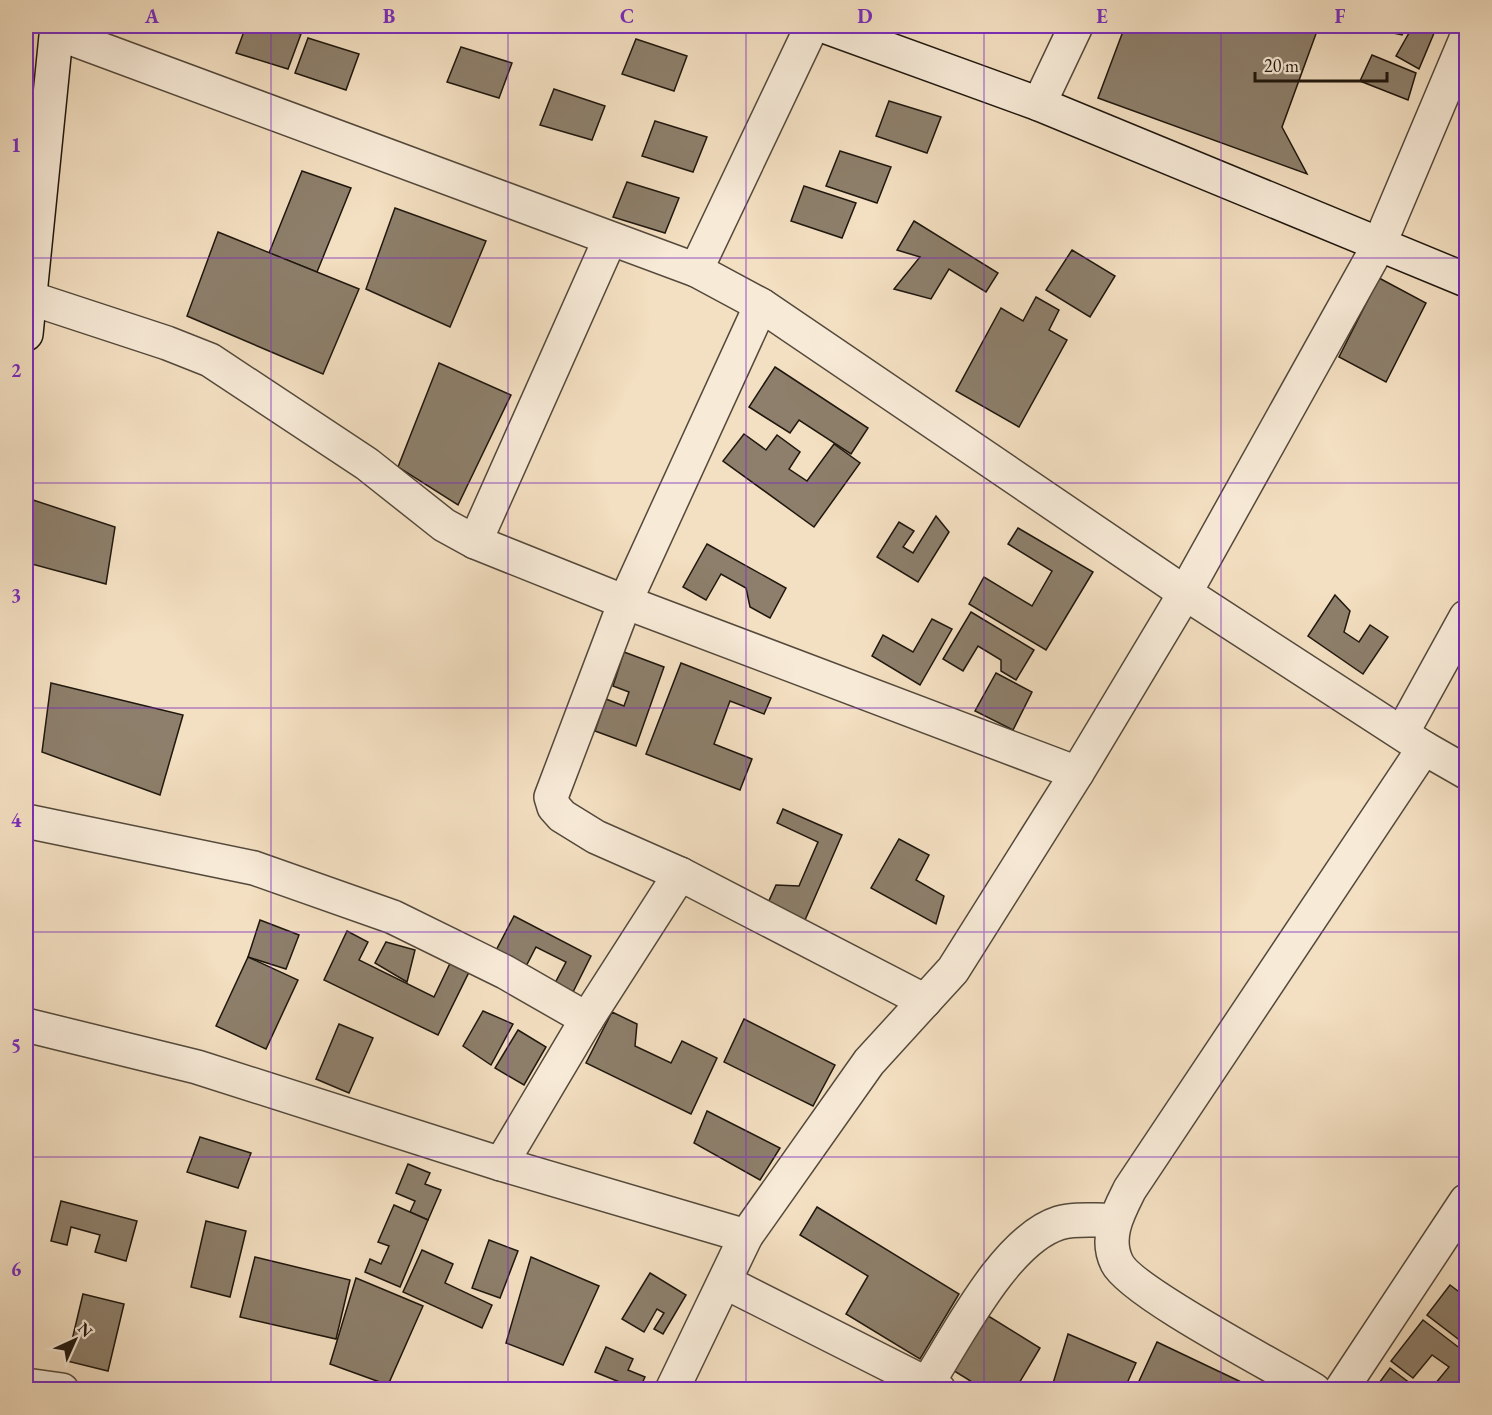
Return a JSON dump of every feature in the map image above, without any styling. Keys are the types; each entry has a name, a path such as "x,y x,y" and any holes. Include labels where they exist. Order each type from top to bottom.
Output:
{"street":[{"path":"696,270 812,26"},
{"path":"824,26 1039,104 1467,280"},
{"path":"1039,104 1076,26"},
{"path":"26,334 30,298 31,239 57,29 696,270 761,305 1185,593 1413,740 1467,772"},
{"path":"672,1389 746,1236 869,1062 954,970 1077,773 1185,593 1379,245 1467,39"},
{"path":"476,542 610,239"},
{"path":"30,298 167,343 210,360 367,464 427,513 476,542 625,602 1077,773"},
{"path":"761,305 625,602 551,797 554,807 562,816 596,837 680,874 925,1001"},
{"path":"1314,1389 1141,1288 1117,1265 1112,1249 1114,1220 1130,1189 1413,740 1467,617"},
{"path":"26,821 254,868 383,913 505,972 587,1019"},
{"path":"501,1164 587,1019 680,874"},
{"path":"26,1025 197,1067 501,1164 746,1236"},
{"path":"1341,1389 1467,1201"},
{"path":"725,1282 933,1387 1007,1259 1030,1239 1061,1222 1114,1220"},
{"path":"26,1385 62,1389"}],"building":[{"path":"246,26 274,26 301,34 288,69 236,53"},
{"path":"1125,26 1302,26 1317,31 1282,127 1307,174 1098,98"},
{"path":"1361,26 1407,26 1402,35"},
{"path":"1413,26 1437,26 1419,69 1396,56"},
{"path":"308,38 359,54 346,90 295,73"},
{"path":"636,39 687,56 674,91 622,74"},
{"path":"461,47 512,63 499,98 447,82"},
{"path":"1372,55 1416,73 1408,100 1360,81"},
{"path":"554,89 605,106 592,140 540,125"},
{"path":"889,101 941,117 927,153 876,136"},
{"path":"655,121 707,137 693,172 642,156"},
{"path":"840,151 891,167 877,203 826,186"},
{"path":"302,171 351,188 317,272 269,253"},
{"path":"627,182 679,198 665,233 613,217"},
{"path":"804,186 856,203 842,238 791,221"},
{"path":"395,208 486,241 450,327 366,289"},
{"path":"914,221 998,273 986,292 949,269 931,299 894,289 920,257 897,250"},
{"path":"218,232 359,289 323,374 187,316"},
{"path":"1072,250 1115,276 1090,317 1046,290"},
{"path":"1379,278 1426,303 1386,382 1339,357"},
{"path":"1036,297 1059,310 1049,330 1067,340 1019,427 956,391 1001,308 1023,321"},
{"path":"439,363 511,395 458,505 398,467"},
{"path":"775,367 868,428 851,454 799,420 790,433 749,407"},
{"path":"744,434 766,450 777,435 800,452 789,469 807,481 834,444 860,463 814,527 723,461"},
{"path":"33,500 115,527 106,584 28,563"},
{"path":"936,516 949,532 918,582 877,557 899,522 914,531 903,547 913,553"},
{"path":"1018,528 1093,572 1046,650 969,604 984,577 1032,606 1052,571 1008,544"},
{"path":"707,544 786,588 770,618 750,607 746,588 721,574 706,600 683,587"},
{"path":"1335,595 1350,611 1344,632 1359,642 1370,625 1388,637 1363,674 1308,636"},
{"path":"971,612 1034,650 1016,680 1001,671 1001,660 978,646 963,671 943,659"},
{"path":"932,619 952,629 920,685 872,656 883,635 913,652"},
{"path":"624,652 664,667 636,746 595,731 606,699 624,706 629,692 613,686"},
{"path":"681,663 771,698 764,714 730,701 714,744 752,759 740,790 646,754"},
{"path":"996,673 1032,692 1013,730 975,711"},
{"path":"51,683 183,715 160,795 42,752"},
{"path":"783,809 842,835 805,920 768,903 776,885 799,886 818,842 777,823"},
{"path":"899,839 929,855 916,880 944,896 936,924 871,888"},
{"path":"514,916 591,956 571,996 553,987 566,962 536,947 521,976 491,960"},
{"path":"260,920 299,935 286,969 248,957"},
{"path":"347,931 368,942 359,960 434,997 454,955 473,964 438,1035 324,980"},
{"path":"386,942 415,950 407,982 375,963"},
{"path":"248,957 298,980 266,1049 216,1026"},
{"path":"483,1011 513,1024 491,1065 463,1046"},
{"path":"612,1012 637,1024 635,1046 671,1063 682,1041 717,1058 691,1114 586,1063"},
{"path":"744,1019 835,1065 813,1106 724,1062"},
{"path":"339,1024 373,1038 349,1093 316,1079"},
{"path":"518,1030 546,1047 524,1085 495,1068"},
{"path":"707,1111 780,1148 760,1180 694,1143"},
{"path":"200,1137 251,1153 238,1188 187,1172"},
{"path":"408,1164 430,1173 425,1184 441,1190 428,1220 410,1212 415,1201 396,1193"},
{"path":"61,1201 137,1221 126,1261 95,1252 100,1235 71,1227 67,1245 51,1241"},
{"path":"394,1205 428,1220 400,1287 365,1272 370,1259 381,1264 389,1246 378,1242"},
{"path":"817,1207 959,1294 920,1359 846,1314 868,1276 800,1235"},
{"path":"206,1221 246,1231 230,1297 191,1287"},
{"path":"489,1240 518,1251 500,1298 472,1288"},
{"path":"422,1250 453,1264 445,1283 492,1305 482,1328 403,1292"},
{"path":"255,1257 350,1280 336,1339 240,1317"},
{"path":"531,1257 599,1286 563,1365 506,1343"},
{"path":"650,1273 686,1295 663,1334 654,1329 664,1313 657,1309 644,1332 622,1319"},
{"path":"356,1278 423,1306 388,1385 330,1364"},
{"path":"1450,1285 1466,1297 1466,1345 1427,1315"},
{"path":"83,1294 124,1304 108,1371 67,1361"},
{"path":"985,1314 1040,1348 1015,1390 985,1390 951,1369"},
{"path":"1423,1320 1466,1353 1466,1390 1441,1390 1435,1384 1449,1367 1432,1355 1413,1378 1391,1361"},
{"path":"1068,1334 1136,1363 1124,1390 1051,1390"},
{"path":"1157,1342 1258,1390 1135,1390"},
{"path":"606,1347 633,1359 628,1370 645,1377 639,1390 595,1372"},
{"path":"1390,1368 1419,1390 1374,1390"}]}
